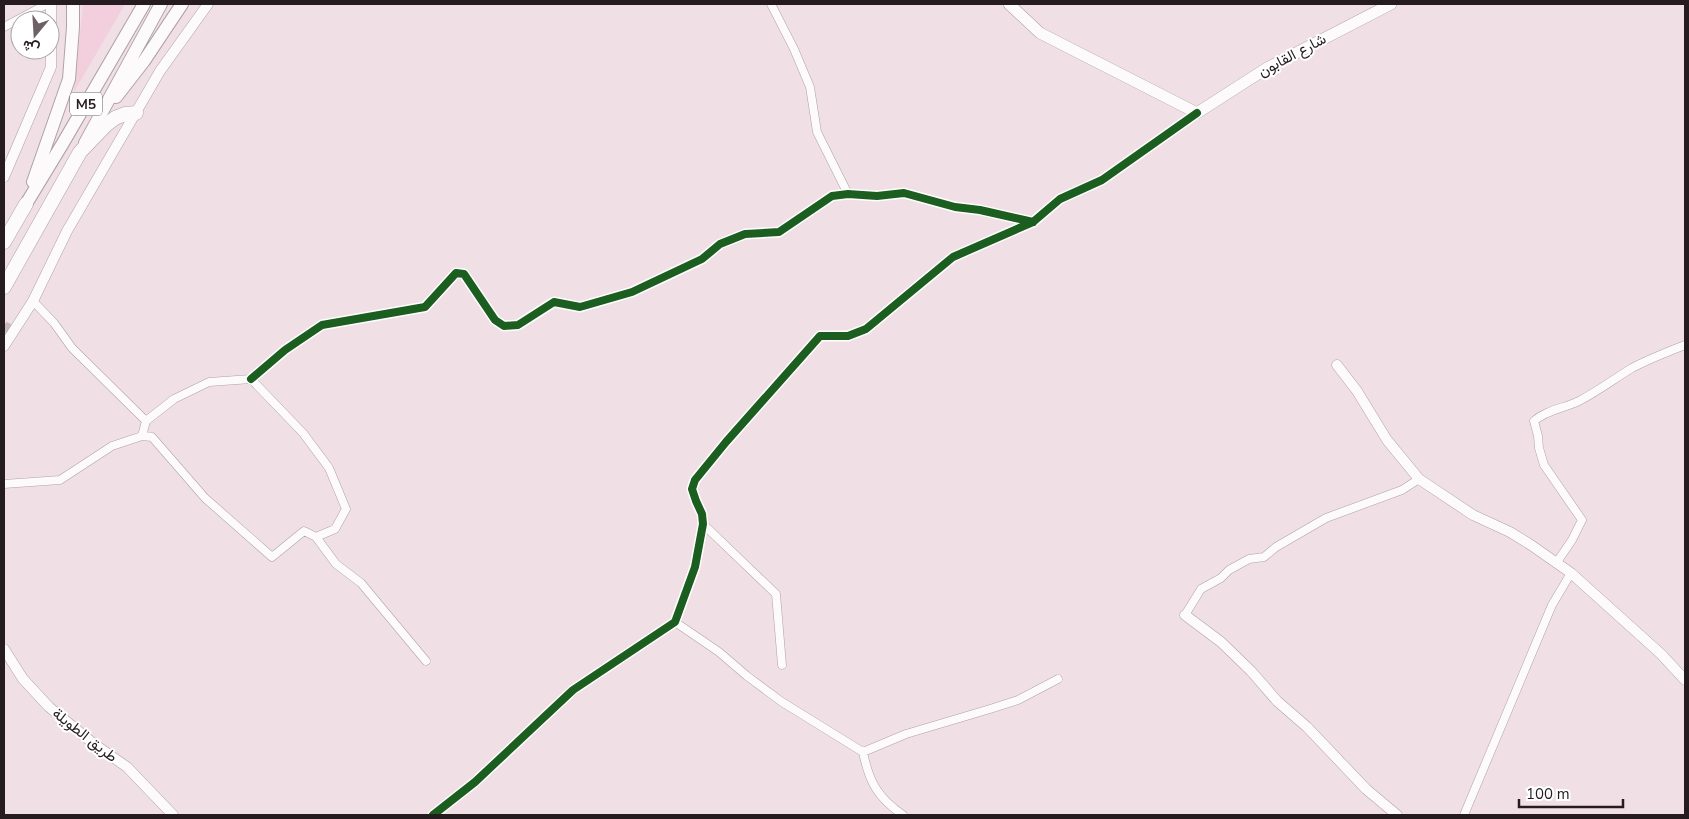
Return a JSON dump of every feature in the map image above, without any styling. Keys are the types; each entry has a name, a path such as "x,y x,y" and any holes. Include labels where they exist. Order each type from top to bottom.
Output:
{"highway":[{"path":"26,204 69,79 73,4"},
{"name":"M5","path":"4,242 144,4"},
{"name":"M5","path":"4,287 161,4"},
{"path":"101,113 138,68 182,4"},
{"path":"80,152 115,118 125,114 136,113"}],"main road":[{"path":"1009,4 1040,32 1197,113"},
{"name":"شارع القابون","path":"1197,113 1267,68 1391,4"}],"street":[{"path":"4,27 49,4 51,67 4,177"},
{"path":"4,346 33,301 67,232 160,71 208,4"},
{"path":"770,4 794,49 810,87 818,132 848,194"},
{"path":"433,815 475,782 573,690 674,622 695,567 703,524 702,514 692,489 695,480 820,336 848,336 866,329 953,257 1034,222 1060,199 1102,180 1197,113"},
{"path":"142,436 146,421 174,399 209,382 251,379 285,350 322,325 425,308 456,272 464,274 495,320 504,326 518,324 554,302 580,307 632,292 702,259 720,244 745,234 779,232 832,196 848,194 878,196 904,193 954,207 980,210 1034,222"},
{"path":"33,301 54,323 72,348 146,421"},
{"path":"1557,562 1572,540 1582,520 1544,465 1534,421 1538,417 1579,401 1634,367 1685,345"},
{"path":"1337,365 1357,391 1387,440 1419,479 1473,515 1510,532 1557,562 1661,654 1685,680"},
{"path":"251,379 303,434 329,468 346,509 335,529 316,536"},
{"path":"4,484 60,480 112,446 142,436 152,437 205,498 272,557 304,531 316,536 336,564 361,583 426,661"},
{"path":"1397,815 1366,789 1307,727 1277,701 1251,671 1227,648 1185,615 1202,589 1221,578 1229,570 1249,559 1264,557 1276,547 1326,518 1402,490 1419,479"},
{"path":"703,524 776,594 782,665"},
{"path":"1464,815 1552,605 1571,573"},
{"path":"674,622 719,652 782,702 863,752 874,786 886,803 903,815"},
{"name":"طريق الطويلة","path":"4,649 23,679 49,707 94,744 127,767 173,815"},
{"path":"863,752 906,734 1018,700 1058,679"}],"shaded area":[{"path":"83,4 125,4 74,92"}],"tunnel":[{"path":"4,326 13,331"}],"cycle path":[{"path":"433,815 475,782 573,690 675,622 695,567 703,524 702,514 692,489 695,480 820,336 848,336 866,329 953,257 1033,222 1060,199 1102,180 1197,113"},
{"path":"251,379 285,350 322,325 425,307 456,273 464,274 495,320 504,326 518,325 554,302 580,307 632,292 702,259 720,244 745,234 779,232 832,196 848,194 877,196 904,193 955,207 980,210 1033,222"}]}
